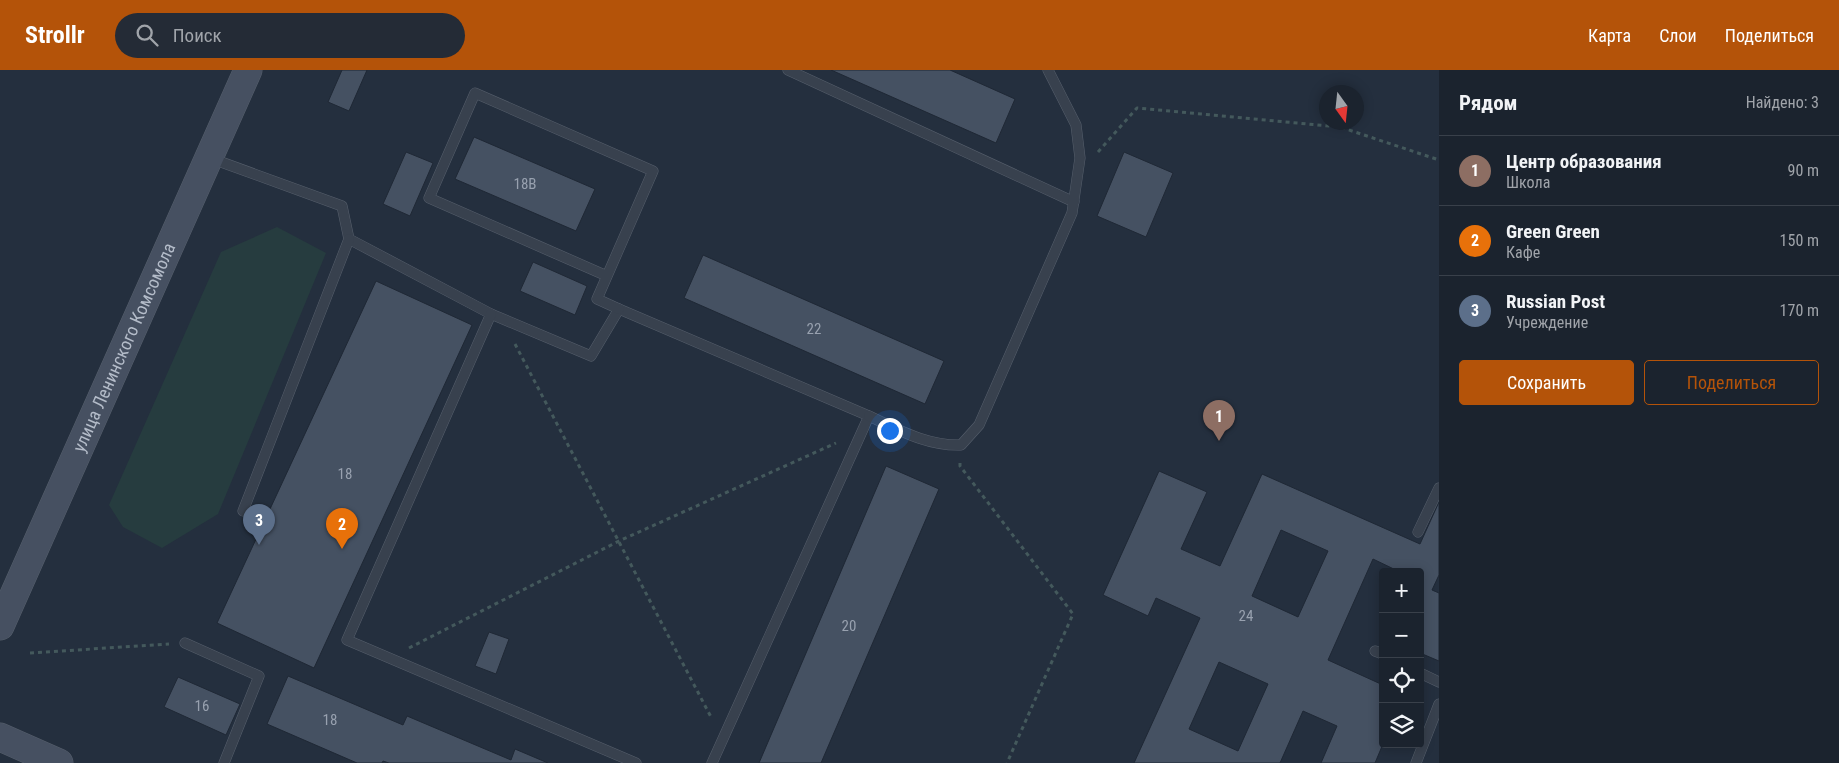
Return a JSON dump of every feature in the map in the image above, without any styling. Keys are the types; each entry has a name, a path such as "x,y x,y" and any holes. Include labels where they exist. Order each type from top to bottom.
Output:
{"main road":[{"name":"улица Ленинского Комсомола","path":"0,626 248,70"},
{"path":"0,737 59,763"}],"lane":[{"path":"788,70 1074,202"},
{"path":"608,276 429,198 475,93 654,171 608,276 597,299 924,441 947,445 961,445 980,425 1072,213 1080,158 1076,125 1048,70"},
{"path":"209,158 342,206 349,239 243,512"},
{"path":"349,239 491,314 591,356 619,309"},
{"path":"491,314 347,640 636,763"},
{"path":"712,763 869,416"},
{"path":"1418,532 1439,488"},
{"path":"185,643 260,676 224,763"},
{"path":"1424,675 1439,682"},
{"path":"1416,763 1439,704"}],"path":[{"path":"1078,175 1136,108 1340,127 1439,160"},
{"path":"502,319 722,740"},
{"path":"390,657 618,541 862,432"},
{"path":"961,445 960,466 1073,614 1007,763"},
{"path":"30,653 185,643"}],"green space":[{"path":"277,227 326,253 218,514 162,548 123,527 109,505 221,252"}],"building":[{"path":"342,70 367,70 349,111 328,102"},
{"path":"831,70 950,70 1015,99 996,143"},
{"path":"474,137 595,189 576,231 455,179"},
{"path":"406,152 433,163 410,216 383,204"},
{"path":"1124,152 1173,173 1146,237 1097,216"},
{"path":"703,255 944,361 925,404 684,298"},
{"path":"533,262 587,286 575,315 520,291"},
{"path":"376,281 472,325 314,668 217,623"},
{"path":"886,466 939,489 821,763 759,763"},
{"path":"1159,471 1207,492 1181,549 1220,566 1262,474 1420,544 1439,502 1439,575 1432,590 1439,593 1439,661 1424,655 1424,568 1392,568 1373,559 1328,660 1379,683 1379,748 1381,748 1375,763 1321,763 1337,726 1303,711 1280,763 1134,763 1200,618 1156,598 1148,616 1103,595","holes":["1281,530 1328,551 1298,617 1252,596","1219,662 1268,684 1238,751 1189,729"]},
{"path":"489,632 509,639 496,674 475,666"},
{"path":"288,676 403,725 407,716 511,760 515,749 548,763 389,763 383,761 382,763 357,763 267,724"},
{"path":"178,677 240,704 226,735 164,707"}],"place":[{"name":"Центр образования","path":"1219,441"},
{"name":"Russian Post","path":"259,545"},
{"name":"Green Green","path":"342,549"}]}
